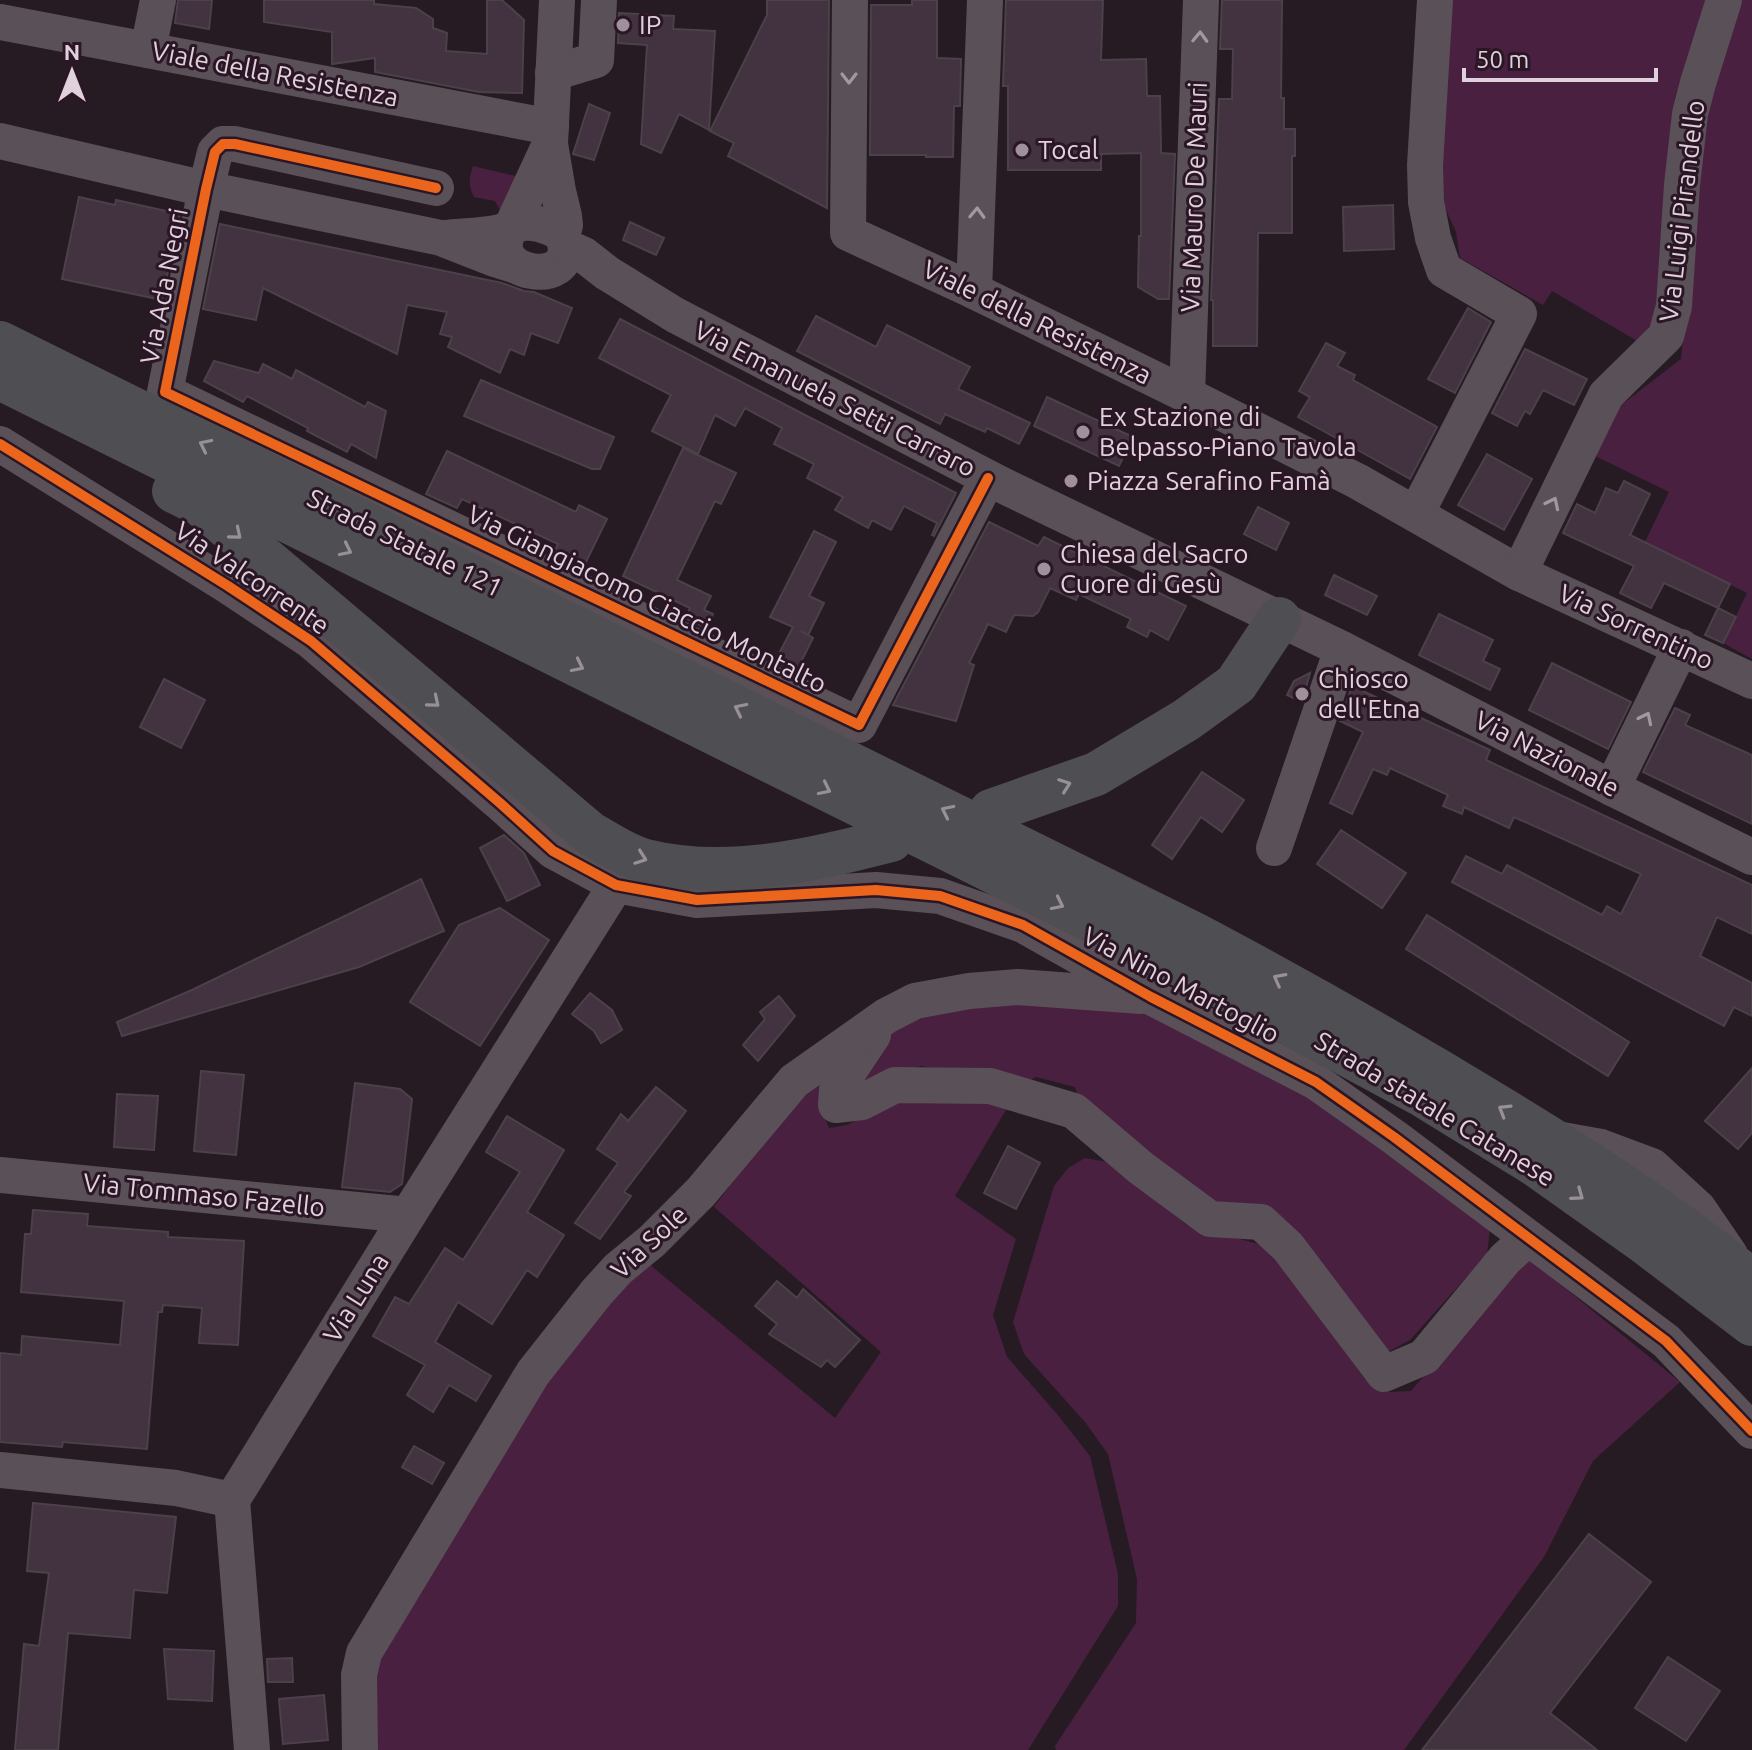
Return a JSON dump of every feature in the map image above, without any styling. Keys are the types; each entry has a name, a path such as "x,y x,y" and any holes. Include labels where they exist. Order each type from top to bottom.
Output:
{"main road":[{"name":"Strada Statale 121","path":"0,343 810,743"},
{"name":"Strada Statale 121","path":"0,378 756,754"},
{"path":"0,398 11,408 200,504 591,834 643,861 701,870 757,868 891,840"},
{"path":"991,811 1096,774 1186,720 1236,684 1279,619"},
{"name":"Strada statale Catanese","path":"810,743 1222,948 1353,1020 1550,1138 1660,1210 1747,1277"},
{"name":"Strada statale Catanese","path":"756,754 1183,966 1424,1096 1536,1165 1752,1324"}],"street":[{"path":"148,50 158,0"},
{"path":"550,135 506,236 505,252 528,269 548,272 559,265 565,255 564,216 550,135 557,0"},
{"path":"553,73 596,60 599,0"},
{"name":"Viale della Resistenza","path":"850,0 848,233 974,291 1357,481 1519,573"},
{"path":"974,291 985,0"},
{"name":"Via Mauro De Mauri","path":"1187,395 1201,0"},
{"path":"1416,514 1519,314 1444,270 1433,238 1426,202 1425,165 1435,0"},
{"name":"Via Luigi Pirandello","path":"1519,573 1606,395 1666,336 1674,306 1690,114 1724,0"},
{"name":"Viale della Resistenza","path":"0,22 550,135"},
{"path":"0,141 206,189 441,238 492,258 675,315"},
{"name":"Via Ada Negri","path":"165,392 206,189 215,152 223,144 235,144 436,188"},
{"path":"441,238 511,228 528,222 551,228 607,273 675,315"},
{"name":"Via Emanuela Setti Carraro","path":"675,315 988,478 1342,649"},
{"name":"Via Giangiacomo Ciaccio Montalto","path":"165,392 859,725 988,478"},
{"name":"Via Valcorrente","path":"0,444 311,641 500,803"},
{"name":"Via Sorrentino","path":"1519,573 1752,681"},
{"path":"1612,788 1681,647"},
{"path":"1274,848 1342,649"},
{"name":"Via Nazionale","path":"1342,649 1752,857"},
{"name":"Via Nino Martoglio","path":"500,803 553,851 616,885 697,900 876,890 940,896 1023,925 1151,997 1316,1082 1666,1341 1752,1431"},
{"name":"Via Luna","path":"232,1500 616,885"},
{"name":"Via Sole","path":"360,1750 359,1675 364,1653 533,1373 597,1292 701,1192 794,1081 886,1016 915,1001 1018,987 1151,997"},
{"path":"886,1016 837,1089 836,1105 862,1102 895,1085 990,1086 1074,1111 1141,1168 1210,1219 1261,1222 1288,1247 1384,1374 1424,1357 1505,1259 1528,1238"},
{"name":"Via Tommaso Fazello","path":"0,1175 408,1215"},
{"path":"0,1470 176,1488 232,1500 252,1750"}],"shaded area":[{"path":"1448,0 1713,0 1659,314 1639,342 1552,291 1543,305 1460,258 1456,232 1439,194"},
{"path":"1735,0 1752,0 1752,659 1723,643 1747,593 1645,542 1669,492 1593,455 1616,409 1681,359 1707,91"},
{"path":"473,166 520,177 500,210 495,201 474,197 470,182"},
{"path":"984,999 1143,1005 1303,1094 1490,1228 1487,1254 1410,1340 1384,1354 1338,1295 1210,1204 1080,1103 1075,1087 1036,1077 1029,1081 921,1066 850,1089 893,1024"},
{"path":"860,1040 821,1108 829,1128 847,1125 893,1102 1010,1103 955,1196 1016,1239 993,1315 1007,1357 1090,1456 1118,1574 1118,1606 1028,1750 372,1750 371,1677 527,1408 606,1305 649,1264 835,1418 881,1352 714,1207 810,1079"},
{"path":"1085,1158 1108,1162 1187,1225 1262,1245 1288,1267 1365,1379 1390,1392 1411,1391 1527,1257 1680,1382 1593,1461 1544,1557 1404,1750 1056,1750 1055,1746 1136,1623 1137,1579 1108,1454 1085,1422 1024,1354 1013,1322 1054,1186 1068,1168"}],"building":[{"path":"178,0 212,0 209,29 175,23"},
{"path":"264,0 374,0 374,4 416,8 433,19 433,28 447,33 446,51 487,54 487,0 502,0 524,20 522,93 479,92 375,72 375,58 332,64 332,32 264,22"},
{"path":"767,0 829,0 827,208 728,156 734,143 710,131 767,15"},
{"path":"912,0 937,0 937,58 961,59 960,106 954,106 953,157 870,155 871,5 912,5"},
{"path":"1006,0 1103,0 1101,60 1146,59 1147,96 1160,96 1161,153 1175,154 1169,299 1158,299 1138,287 1141,153 1101,154 1101,170 1008,170 1008,86 1003,86"},
{"path":"1222,0 1282,0 1281,98 1284,98 1284,129 1295,129 1292,233 1258,233 1257,346 1213,346 1211,300 1219,99 1232,99 1233,49 1220,49"},
{"path":"619,13 674,16 673,29 715,31 709,130 679,114 661,153 641,144 647,45 618,43"},
{"path":"589,104 610,113 594,160 573,154"},
{"path":"79,197 115,205 116,200 180,214 162,300 62,279"},
{"path":"1393,205 1394,249 1344,251 1343,207"},
{"path":"630,222 664,238 656,255 623,240"},
{"path":"220,224 502,283 572,308 558,343 531,333 524,355 510,349 500,373 448,347 452,337 440,334 447,312 407,305 397,354 263,288 256,320 203,309"},
{"path":"1468,308 1491,322 1455,393 1428,379"},
{"path":"816,316 876,347 887,325 970,367 958,389 1030,423 1019,444 987,428 985,432 945,414 940,424 797,351"},
{"path":"620,319 956,493 934,536 937,523 904,506 891,530 872,520 868,528 835,510 843,497 807,478 814,464 774,444 782,428 745,408 735,426 715,415 698,454 652,431 671,395 599,358"},
{"path":"1326,343 1345,353 1337,366 1355,375 1353,380 1437,427 1410,479 1298,417 1310,397 1299,391"},
{"path":"1525,349 1587,379 1574,405 1543,390 1530,414 1525,411 1517,426 1492,413"},
{"path":"214,361 259,373 263,364 292,379 296,370 365,407 368,402 386,411 376,458 351,444 347,452 247,396 243,402 204,381"},
{"path":"481,380 614,437 600,469 592,469 464,416"},
{"name":"Ex Stazione di Belpasso-Piano Tavola","path":"1047,397 1133,437 1119,466 1034,426"},
{"path":"683,448 736,473 721,504 715,501 677,580 711,596 704,610 713,614 706,628 685,618 690,608 623,576"},
{"path":"447,451 576,512 579,505 607,519 585,564 555,550 558,544 462,499 457,508 426,494"},
{"path":"1487,454 1532,479 1504,530 1458,505"},
{"path":"1624,481 1650,494 1630,535 1730,584 1718,608 1664,583 1651,608 1620,593 1634,566 1563,533 1577,504 1595,513 1606,488 1618,493"},
{"path":"1258,507 1289,523 1276,550 1244,534"},
{"path":"989,522 1038,546 1044,537 1186,606 1168,640 1150,630 1147,637 1127,627 1131,619 1079,594 1076,600 1050,588 1038,612 1033,616 1014,615 1006,632 988,624 969,663 974,665 956,721 893,705"},
{"path":"814,531 836,542 809,596 824,603 808,635 801,631 813,638 796,672 775,661 793,627 770,617"},
{"path":"1334,575 1377,596 1367,615 1325,595"},
{"path":"1718,608 1736,617 1723,643 1705,635"},
{"path":"1439,614 1493,640 1483,661 1500,669 1490,690 1419,655"},
{"path":"1552,663 1631,702 1608,749 1529,710"},
{"path":"1310,673 1302,702 1287,695 1294,681"},
{"path":"164,679 205,700 181,748 140,727"},
{"path":"1352,686 1490,750 1486,760 1752,885 1752,934 1717,917 1700,956 1752,983 1752,1016 1734,1007 1724,1026 1452,882 1466,856 1502,874 1507,865 1602,915 1607,906 1621,914 1641,874 1514,817 1509,828 1464,807 1462,814 1443,806 1448,795 1390,768 1387,775 1373,769 1352,814 1330,803 1363,732 1340,721"},
{"path":"1675,708 1690,715 1685,725 1752,755 1752,824 1643,772"},
{"path":"1202,772 1244,800 1222,832 1201,817 1172,859 1152,845"},
{"path":"1341,830 1406,873 1382,908 1317,864"},
{"path":"504,835 524,853 540,885 507,901 480,848"},
{"path":"421,879 444,931 359,967 122,1036 117,1022 192,990"},
{"path":"500,908 549,940 480,1046 410,1002 459,925"},
{"path":"1427,915 1629,1042 1608,1076 1406,949"},
{"path":"590,993 612,1010 622,1030 601,1043 594,1031 572,1014"},
{"path":"779,996 795,1016 758,1061 743,1045 765,1019 760,1012"},
{"path":"1752,1068 1752,1133 1738,1149 1705,1121"},
{"path":"201,1071 244,1075 236,1155 194,1151"},
{"path":"355,1083 400,1089 412,1099 402,1184 390,1192 342,1187"},
{"path":"656,1087 686,1111 624,1192 631,1196 600,1239 575,1223 618,1163 597,1149 621,1114 628,1121"},
{"path":"117,1094 158,1096 154,1150 114,1147"},
{"path":"507,1116 564,1150 527,1212 564,1235 537,1277 527,1270 492,1324 458,1302 435,1342 491,1376 476,1401 449,1385 433,1412 407,1395 425,1365 373,1336 395,1297 409,1304 445,1248 463,1260 520,1172 486,1152"},
{"path":"1008,1146 1040,1163 1016,1209 984,1193"},
{"path":"33,1210 88,1214 87,1226 168,1232 168,1237 244,1241 238,1345 199,1343 202,1308 163,1305 162,1312 158,1312 147,1449 63,1442 62,1447 0,1442 0,1353 21,1355 22,1336 120,1345 124,1301 21,1292 25,1234 31,1234"},
{"path":"777,1281 797,1298 803,1289 860,1340 835,1367 827,1360 821,1367 769,1334 777,1324 755,1306"},
{"path":"414,1446 444,1463 432,1484 402,1467"},
{"path":"33,1503 176,1517 167,1593 134,1590 130,1638 68,1633 58,1750 15,1750 24,1644 39,1646 49,1573 27,1571"},
{"path":"1589,1534 1651,1582 1550,1713 1597,1750 1422,1750"},
{"path":"164,1649 214,1651 212,1701 168,1699"},
{"path":"1668,1657 1720,1691 1686,1741 1635,1708"},
{"path":"292,1658 293,1682 268,1682 267,1659"},
{"path":"324,1695 328,1740 283,1744 279,1699"}],"cycle path":[{"path":"436,188 235,144 223,144 215,152 206,189 165,392 859,725 988,478"},
{"path":"0,444 311,641 553,851 616,885 697,900 876,890 940,896 1023,925 1151,997 1316,1082 1666,1341 1752,1431"}],"place":[{"name":"IP","path":"623,25"},
{"name":"Tocal","path":"1022,150"},
{"name":"Ex Stazione di Belpasso-Piano Tavola","path":"1083,432"},
{"name":"Piazza Serafino Famà","path":"1071,481"},
{"name":"Chiesa del Sacro Cuore di Gesù","path":"1044,569"},
{"name":"Chiosco dell'Etna","path":"1302,694"}]}
